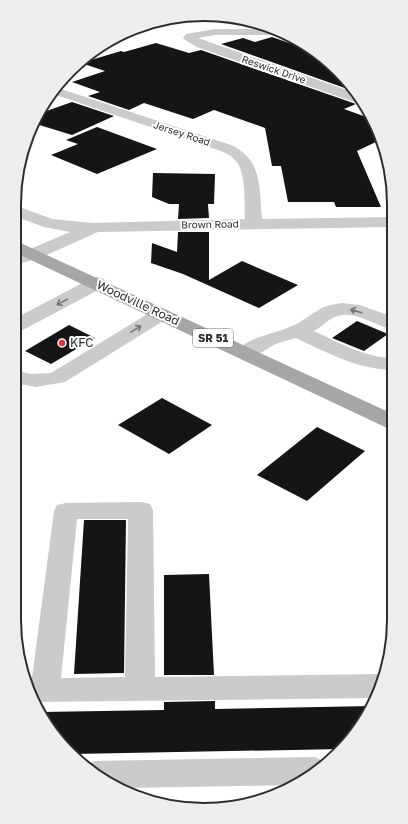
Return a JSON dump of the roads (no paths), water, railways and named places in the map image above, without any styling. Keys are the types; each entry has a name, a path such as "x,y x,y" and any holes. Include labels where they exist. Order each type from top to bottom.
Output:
{"main road":[{"name":"Woodville Road","path":"21,248 387,419"}],"street":[{"name":"Reswick Drive","path":"266,32 204,33 190,36 189,38 201,44 352,96"},
{"name":"Jersey Road","path":"60,92 235,152 241,157 249,168 254,223"},
{"path":"21,213 57,227 95,227"},
{"name":"Brown Road","path":"21,258 34,254 95,227 254,223 387,222"},
{"path":"21,323 97,283"},
{"path":"245,353 271,339 298,331 312,324 331,311 353,309 387,322"},
{"path":"21,380 41,382 58,378 161,314"},
{"path":"298,331 355,357 380,365 387,364"},
{"path":"21,368 29,372 43,375 58,369 104,342 119,340"},
{"path":"140,688 141,510 66,511 37,690 374,686"},
{"path":"107,775 307,771"}],"place":[{"name":"KFC","path":"62,343"}]}
